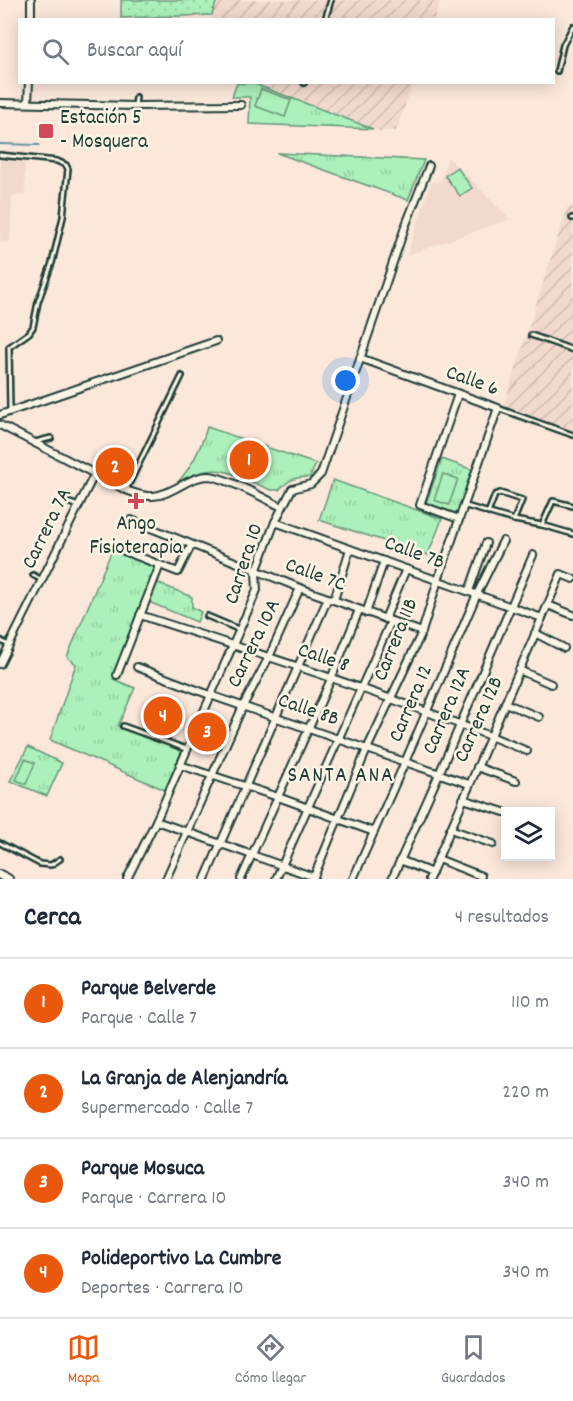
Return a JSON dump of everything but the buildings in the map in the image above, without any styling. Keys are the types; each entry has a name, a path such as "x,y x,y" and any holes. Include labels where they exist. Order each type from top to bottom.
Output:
{"street":[{"path":"31,0 31,18"},
{"path":"28,104 29,84"},
{"path":"0,103 135,106 241,105"},
{"name":"Carrera 10","path":"127,879 156,821 257,591 256,572 282,507 292,489 311,484 321,474 405,227 429,166"},
{"path":"0,415 216,341"},
{"name":"Calle 6","path":"360,358 498,408"},
{"path":"458,394 420,506 459,519"},
{"name":"Carrera 11B","path":"314,878 367,749 422,632 498,408"},
{"path":"0,425 126,490 153,496 168,492 193,479 214,477 282,507"},
{"name":"Carrera 7A","path":"0,664 95,473"},
{"name":"Calle 7C","path":"131,520 256,572 422,632"},
{"name":"Calle 7B","path":"275,522 542,618"},
{"name":"Carrera 12","path":"353,879 502,541"},
{"path":"469,591 486,543"},
{"path":"119,549 178,573 191,546"},
{"path":"205,879 298,667 331,599 350,549"},
{"name":"Carrera 12A","path":"392,879 533,555"},
{"path":"366,613 384,561"},
{"path":"117,675 160,565"},
{"path":"276,879 361,690 405,568"},
{"name":"Carrera 12B","path":"430,876 561,574 573,579"},
{"name":"Carrera 10A","path":"166,879 243,706 269,657 300,588"},
{"path":"548,605 573,615"},
{"path":"241,879 332,679 359,610"},
{"name":"Calle 8","path":"140,615 298,667 527,751"},
{"path":"535,633 564,648"},
{"name":"Calle 8B","path":"137,668 469,784"},
{"path":"519,670 551,684"},
{"path":"505,703 539,717"},
{"path":"180,765 374,832"},
{"path":"477,766 516,781"},
{"path":"463,799 501,811"},
{"path":"156,821 314,878"},
{"path":"450,828 493,844"},
{"path":"438,859 481,876"},
{"path":"400,860 430,876"},
{"path":"465,879 469,871"},
{"path":"0,874 8,879"}],"lane":[{"path":"326,18 332,0"},
{"path":"557,71 563,45 573,26"},
{"path":"135,106 136,97"},
{"path":"0,155 57,162 66,165 68,169 63,217 33,327 29,333 9,347 10,411"},
{"path":"531,335 573,350"},
{"path":"126,490 182,376"},
{"name":"Calle 6","path":"498,408 573,435"},
{"path":"34,442 51,438"},
{"path":"488,513 495,495 500,493 522,500 514,520"},
{"path":"542,525 553,501 573,506"},
{"path":"70,503 78,506"},
{"path":"464,505 573,534"},
{"path":"33,575 42,580"},
{"path":"207,616 240,630"},
{"path":"0,640 9,645"},
{"path":"123,726 186,749"},
{"path":"0,843 40,864 51,865 60,859"}],"shaded area":[{"path":"217,0 441,0 434,18 212,18"},
{"path":"255,84 413,84 396,131 378,131"},
{"path":"0,150 25,151 25,195 12,196 10,242 0,243"},
{"path":"448,157 510,219 407,255 431,182 440,181"},
{"path":"573,207 573,431 504,405 567,208"}],"green space":[{"path":"121,0 217,0 212,15 121,18"},
{"path":"237,84 255,84 373,129 249,124 250,97 232,97"},
{"path":"261,89 291,100 285,117 255,106"},
{"path":"277,153 424,160 408,200"},
{"path":"457,167 472,188 460,196 445,176"},
{"path":"207,427 316,464 310,477 293,479 279,490 271,490 233,474 213,470 189,477 175,485 194,458"},
{"path":"442,459 473,470 458,514 426,503"},
{"path":"443,474 458,479 449,505 434,500"},
{"path":"333,480 442,519 428,555 319,520"},
{"path":"112,550 162,570 158,583 192,597 192,607 201,612 197,622 144,600 113,679 135,688 118,726 183,748 165,790 50,740 76,664 67,657"},
{"path":"157,694 182,702 168,737 146,729"},
{"path":"200,718 223,727 215,746 191,738"},
{"path":"28,747 62,763 47,796 10,781"},
{"path":"25,759 35,763 26,784 16,780"}],"waterway":[{"path":"0,144 39,145"}],"place":[{"name":"Estación 5 - Mosquera","path":"46,131"},
{"name":"Parque Belverde","path":"249,460"},
{"name":"La Granja de Alenjandría","path":"115,467"},
{"name":"Ango Fisioterapia","path":"136,501"},
{"name":"Polideportivo La Cumbre","path":"163,716"},
{"name":"Parque Mosuca","path":"207,732"}],"district":[{"name":"SANTA ANA","path":"341,776"}]}
